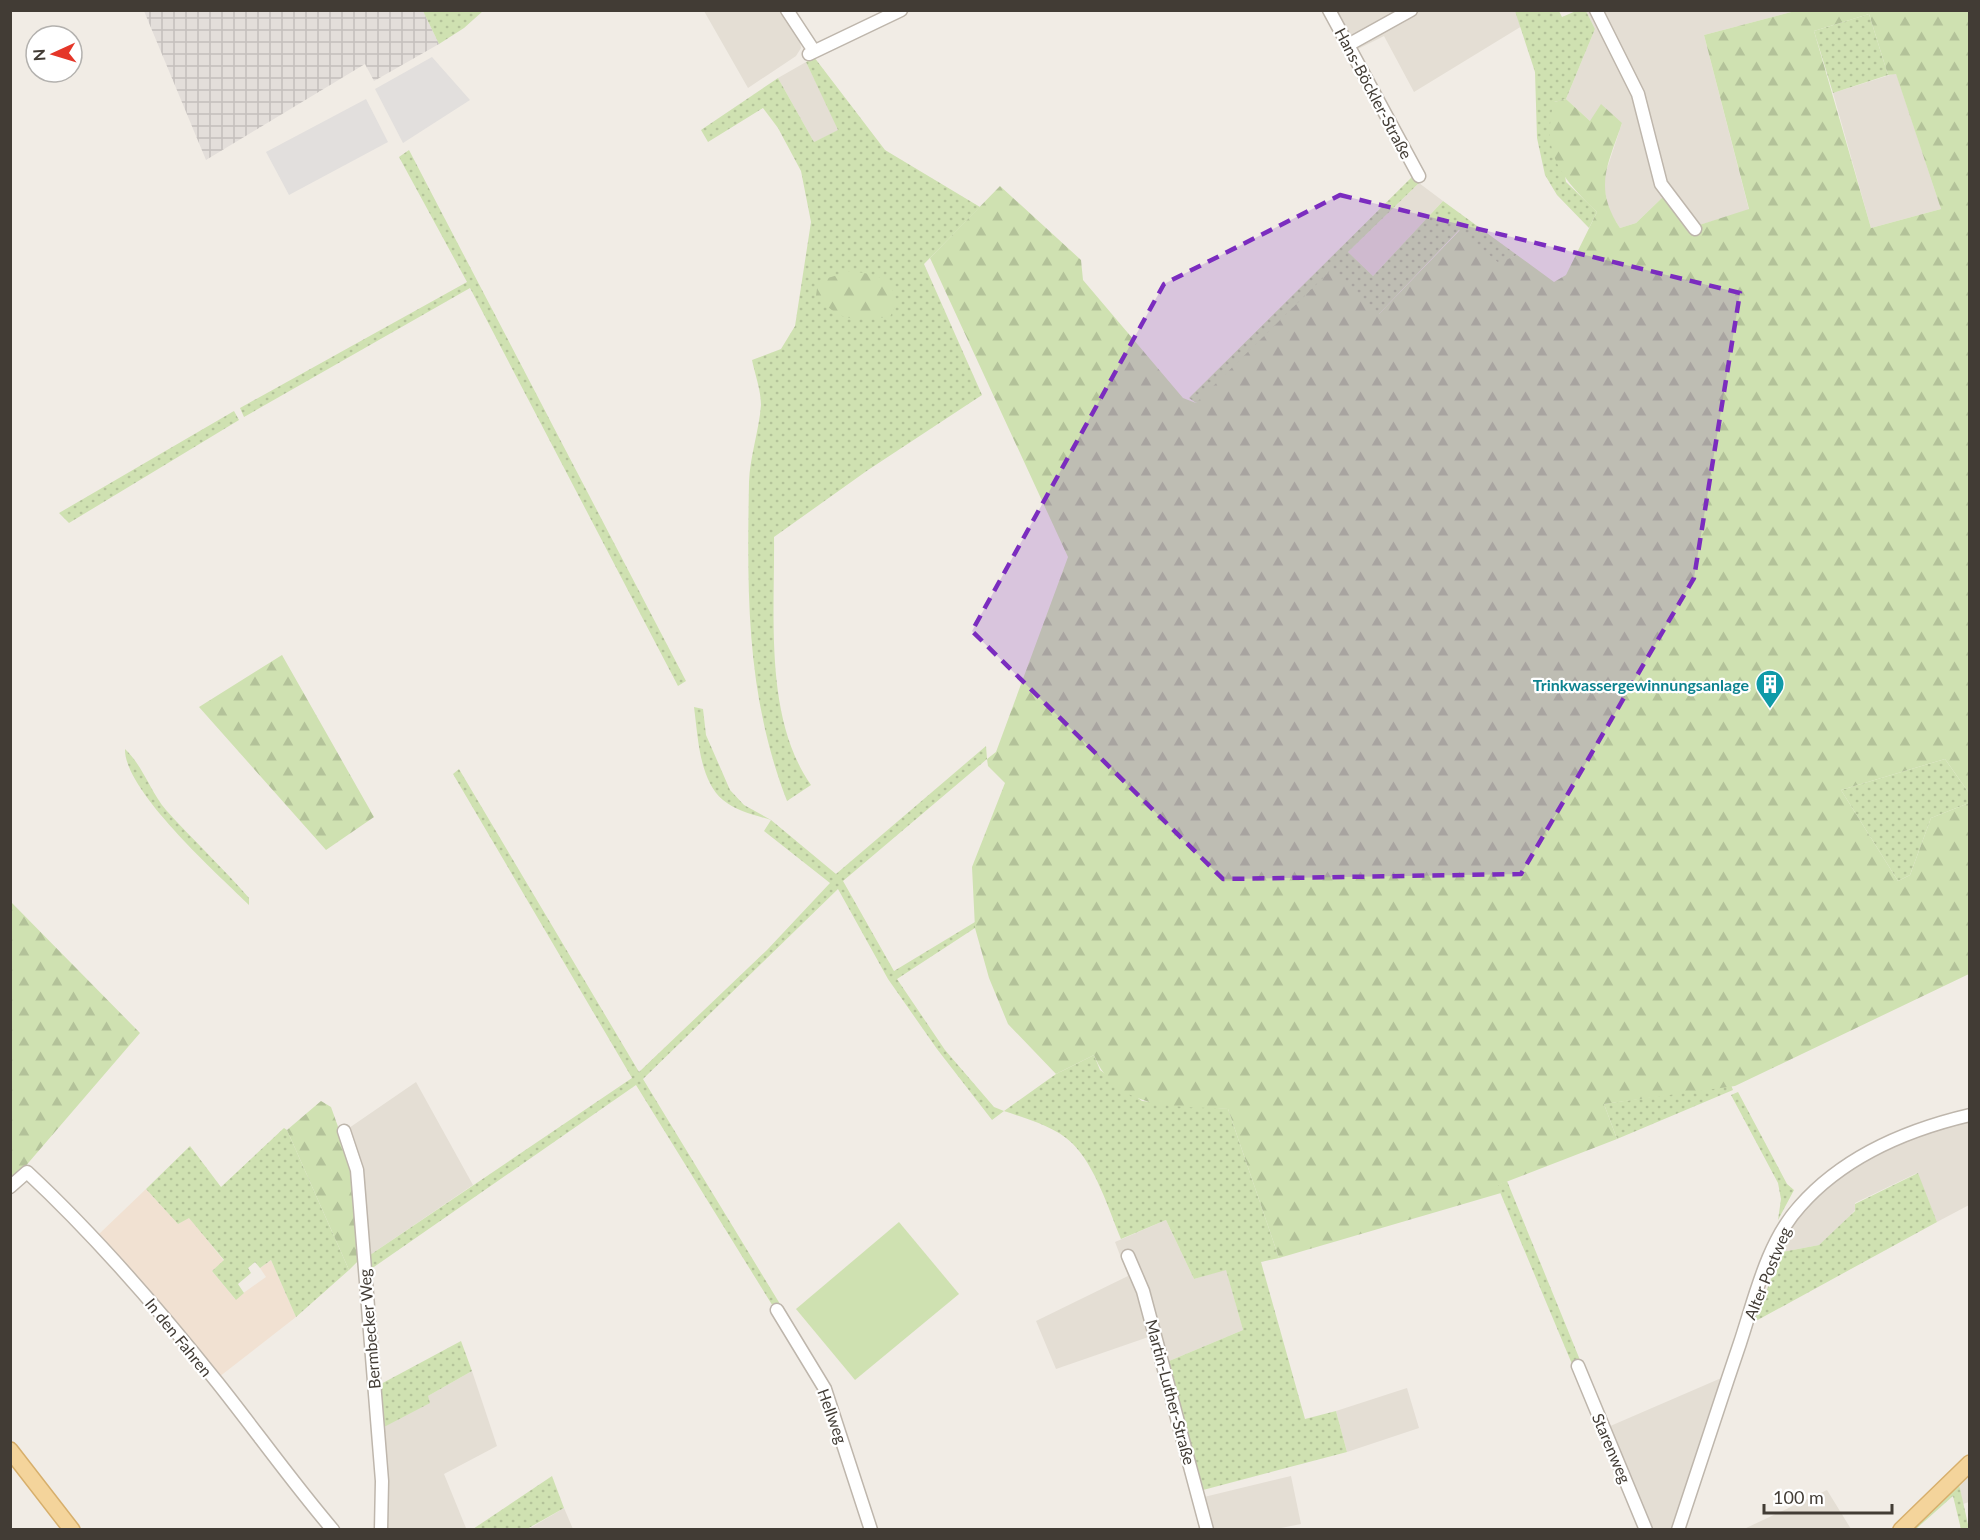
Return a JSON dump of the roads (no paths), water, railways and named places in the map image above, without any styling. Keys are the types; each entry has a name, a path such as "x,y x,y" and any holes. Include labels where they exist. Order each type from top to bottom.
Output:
{"main road":[{"path":"10,1450 72,1530"},
{"path":"1900,1530 1970,1463"}],"street":[{"path":"788,10 811,53 901,10"},
{"name":"Hans-Böckler-Straße","path":"1329,10 1419,176"},
{"path":"1348,45 1411,10"},
{"path":"1596,10 1638,94 1661,184 1695,230"},
{"name":"Alter Postweg","path":"1678,1530 1758,1288 1791,1217 1823,1181 1843,1166 1903,1135 1970,1114"},
{"name":"Bermbecker Weg","path":"344,1131 357,1170 382,1481 381,1530"},
{"name":"In den Fahren","path":"10,1187 27,1172 82,1223 210,1374 333,1530"},
{"name":"Martin-Luther-Straße","path":"1128,1256 1143,1291 1207,1530"},
{"name":"Hellweg","path":"777,1310 825,1389 871,1530"},
{"name":"Starenweg","path":"1578,1366 1646,1530"}],"place":[{"name":"Trinkwassergewinnungsanlage","path":"1770,710"}]}
